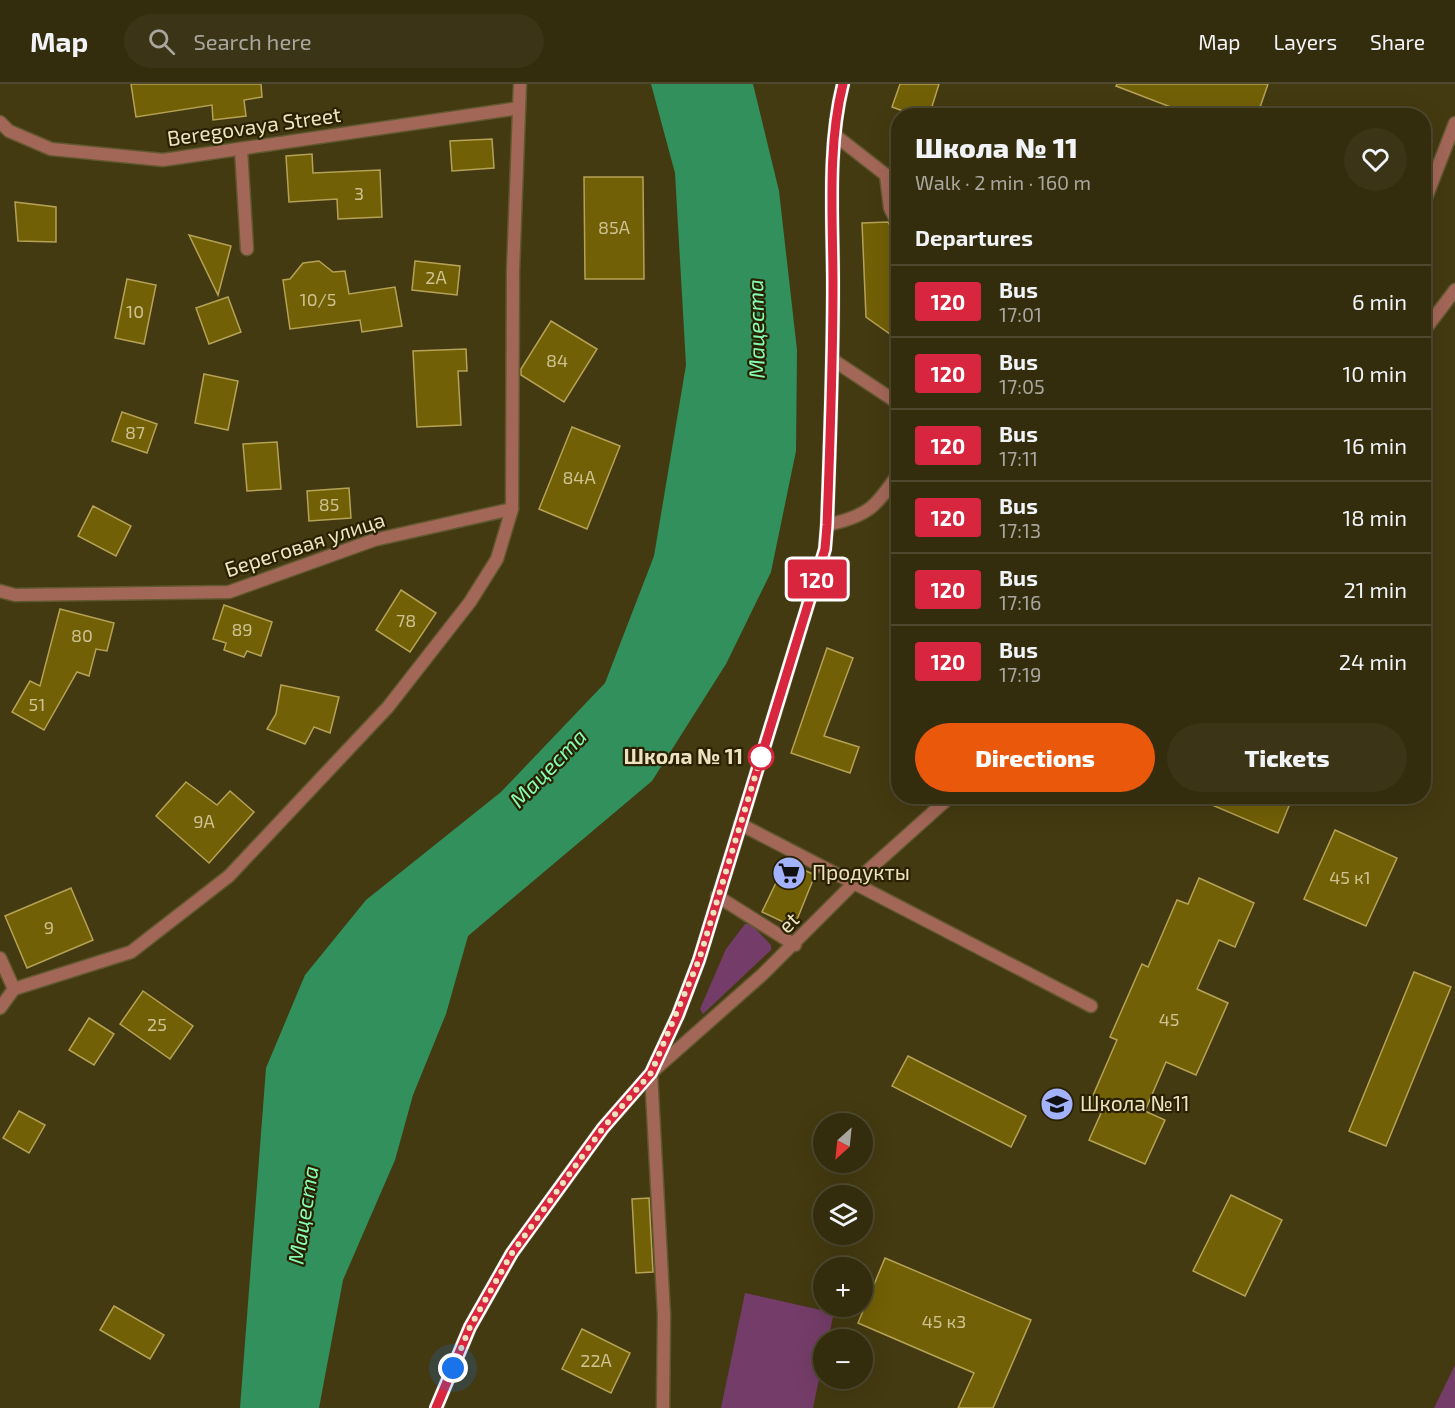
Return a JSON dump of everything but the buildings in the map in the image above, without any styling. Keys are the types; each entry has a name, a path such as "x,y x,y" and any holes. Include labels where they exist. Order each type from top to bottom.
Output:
{"main road":[{"path":"436,1408 470,1327 512,1253 603,1128 651,1073 699,960 811,598 825,549 827,525 833,360 836,136 838,105 843,84"}],"street":[{"path":"0,1008 14,989 131,952 229,876 388,707 464,610 497,559 512,509 513,271 520,84"},
{"name":"Beregovaya Street","path":"0,122 9,130 51,149 163,160 519,108"},
{"path":"1431,185 1455,123"},
{"path":"836,136 891,174"},
{"path":"241,149 247,249"},
{"path":"891,192 891,210"},
{"path":"1431,322 1455,290"},
{"path":"833,360 891,398"},
{"path":"827,525 851,520 877,505 891,484"},
{"name":"Береговая улица","path":"0,591 15,595 229,592 374,540 512,509"},
{"name":"et","path":"651,1073 795,945 855,882 942,804"},
{"path":"740,824 1090,1006"},
{"path":"717,896 795,945"},
{"path":"0,958 14,989"},
{"path":"651,1073 664,1315 663,1408"}],"shaded area":[{"path":"745,924 751,924 771,945 771,950 703,1014 700,1009 726,949"},
{"path":"745,1293 813,1308 813,1317 833,1317 830,1329 813,1329 813,1389 817,1389 813,1408 721,1408"},
{"path":"1455,1365 1455,1408 1434,1408"}],"water":[{"name":"Мацеста","path":"651,84 753,84 779,191 797,350 796,451 771,572 726,664 652,781 468,936 446,1014 413,1095 395,1160 343,1280 319,1408 240,1408 266,1068 305,975 366,900 501,792 605,683 654,556 686,365 675,173"}],"bus line":[{"name":"120","path":"436,1408 470,1327 512,1253 554,1192 603,1128 651,1073 678,1015 699,960 717,896 780,700 825,549 833,360 834,158 838,105 843,84"}],"place":[{"name":"Школа № 11","path":"761,757"},
{"name":"Продукты","path":"789,873"},
{"name":"Школа №11","path":"1057,1104"}],"route":[{"path":"453,1368 470,1327 512,1253 554,1192 603,1128 651,1073 678,1015 699,960 761,757"}]}
